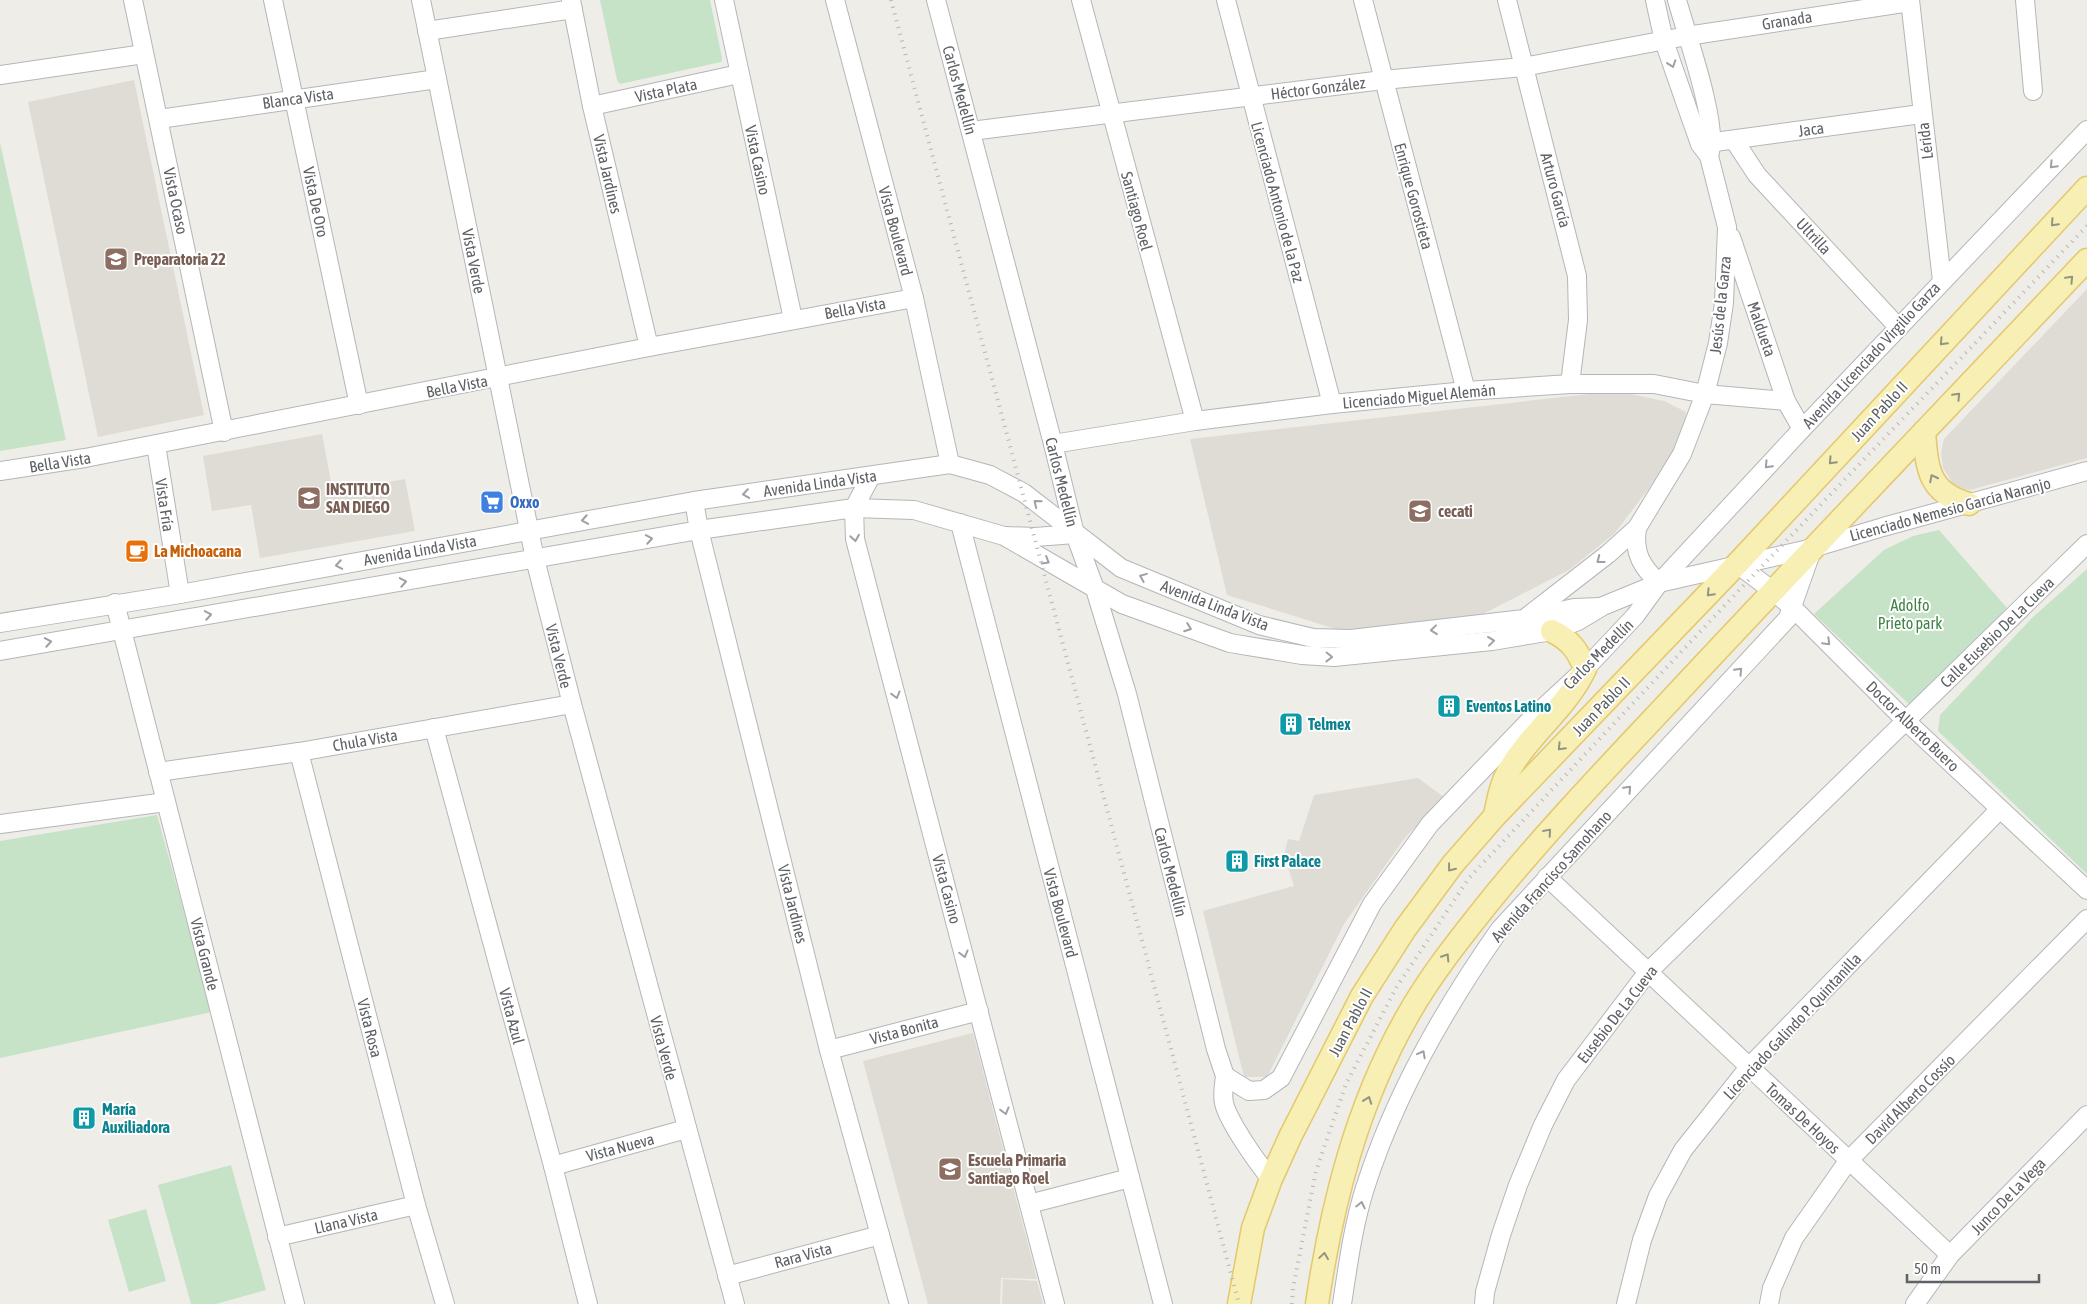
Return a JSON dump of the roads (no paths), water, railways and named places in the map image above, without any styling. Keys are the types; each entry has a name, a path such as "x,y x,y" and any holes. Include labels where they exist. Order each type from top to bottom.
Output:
{"main road":[{"name":"Juan Pablo II","path":"1239,1304 1253,1228 1271,1179 1362,996 1406,929 1453,864 1495,816 1737,564 2087,188"},
{"path":"1317,1304 1327,1240 1346,1163 1370,1093 1408,1015 1450,951 1552,827 1813,548 2087,260"},
{"path":"1924,432 1927,463 1932,480 1952,499 1969,504"},
{"path":"1495,816 1506,776 1516,759 1576,687 1585,669 1579,653 1572,644 1552,631"}],"street":[{"name":"Vista Ocaso","path":"133,0 224,432"},
{"name":"Vista De Oro","path":"273,0 359,405"},
{"name":"Vista Verde","path":"421,0 528,530 572,704 735,1304"},
{"name":"Vista Casino","path":"724,0 793,319"},
{"name":"Vista Boulevard","path":"835,0 914,298 950,464"},
{"name":"Carlos Medellín","path":"936,0 1075,534 1095,589 1127,694 1198,980 1225,1076 1248,1091 1264,1090 1281,1078 1372,904 1430,824 1530,719 1585,669 1635,616 1659,584"},
{"name":"Santiago Roel","path":"1081,0 1110,114 1195,421"},
{"name":"Licenciado Antonio de la Paz","path":"1226,0 1332,404"},
{"name":"Enrique Gorostieta","path":"1364,0 1383,80 1466,391"},
{"name":"Arturo García","path":"1507,0 1576,276 1578,320 1570,384"},
{"name":"Jesús de la Garza","path":"1524,619 1608,554 1637,528 1682,454 1706,394 1718,343 1724,303 1728,227 1707,147 1664,41 1655,0"},
{"name":"Jesús de la Garza","path":"1677,0 1707,109 1707,147"},
{"path":"2025,0 2033,91"},
{"name":"Granada","path":"1664,41 1805,8 1910,1"},
{"name":"Lérida","path":"1910,1 1921,114 1942,281"},
{"path":"427,30 572,4"},
{"name":"Vista Jardines","path":"572,4 592,106 649,347"},
{"name":"Héctor González","path":"971,132 1383,80 1523,68 1664,41"},
{"path":"0,75 144,54"},
{"name":"Vista Plata","path":"592,106 739,74"},
{"name":"Blanca Vista","path":"159,119 294,98 437,79"},
{"name":"Jaca","path":"1707,147 1734,140 1921,114"},
{"name":"Avenida Licenciado Virgilio Garza","path":"1659,584 1802,429 2087,130"},
{"name":"Ultrilla","path":"1734,140 1757,175 1899,328"},
{"name":"Maldueta","path":"1728,227 1786,401 1802,429"},
{"name":"Bella Vista","path":"0,471 156,445 793,319 914,298"},
{"name":"Licenciado Miguel Alemán","path":"1053,444 1195,421 1332,404 1466,391 1570,384 1654,384 1706,394 1786,401"},
{"name":"Vista Fría","path":"156,445 180,594"},
{"name":"Avenida Linda Vista","path":"0,623 180,594 528,530 694,502 950,464 990,475 1024,493 1075,534 1122,568 1260,625 1313,638 1351,639 1524,619 1574,608 1603,606"},
{"name":"Licenciado Nemesio García Naranjo","path":"1737,564 1813,548 2087,471"},
{"name":"Vista Casino","path":"871,476 854,508 855,540 1055,1304"},
{"name":"Vista Jardines","path":"694,502 699,530 829,1050 899,1304"},
{"name":"Avenida Linda Vista","path":"0,650 699,530 854,508 914,510 1004,536 1122,604 1230,643 1302,656 1351,656 1492,642 1552,631 1578,621 1603,606 1659,584 1737,564"},
{"name":"Vista Boulevard","path":"960,522 1163,1304"},
{"path":"1637,528 1636,552 1647,571 1659,584"},
{"path":"1004,536 1035,537 1075,534"},
{"name":"Calle Eusebio De La Cueva","path":"1906,720 2087,544"},
{"name":"Avenida Francisco Samohano","path":"1342,1304 1350,1249 1364,1189 1413,1070 1440,1021 1474,966 1500,929 1788,618 1813,548"},
{"name":"Doctor Alberto Buero","path":"1737,564 1793,608 1906,720 2087,890"},
{"name":"Vista Grande","path":"115,604 295,1304"},
{"name":"Chula Vista","path":"158,772 299,752 572,704"},
{"name":"Eusebio De La Cueva","path":"1484,1304 1485,1292 1501,1235 1518,1185 1543,1125 1566,1080 1647,972 1906,720"},
{"name":"Vista Azul","path":"434,728 553,1166 588,1304"},
{"name":"Vista Rosa","path":"299,752 416,1205 445,1304"},
{"path":"0,824 166,802"},
{"name":"Licenciado Galindo P. Quintanilla","path":"1626,1304 1642,1240 1658,1196 1683,1150 1749,1067 2000,809"},
{"name":"Tomas De Hoyos","path":"1547,877 1950,1255"},
{"name":"David Alberto Cossío","path":"1768,1304 1772,1288 1794,1238 1848,1161 2087,918"},
{"name":"Vista Bonita","path":"829,1050 979,1011"},
{"path":"1225,1076 1223,1090 1224,1106 1255,1160 1271,1179"},
{"name":"Junco De La Vega","path":"1915,1304 1950,1255 2087,1116"},
{"name":"Vista Nueva","path":"553,1166 686,1129"},
{"path":"1029,1204 1130,1178"},
{"name":"Llana Vista","path":"277,1237 416,1205"},
{"name":"Rara Vista","path":"727,1276 880,1235"}],"railway":[{"path":"891,0 1239,1304"},
{"path":"1292,1304 1293,1288 1316,1171 1346,1084 1396,988 1469,878 1744,585 2087,226"}],"place":[{"name":"Preparatoria 22","path":"116,259"},
{"name":"INSTITUTO SAN DIEGO","path":"309,498"},
{"name":"Oxxo","path":"492,502"},
{"name":"cecati","path":"1420,511"},
{"name":"La Michoacana","path":"137,551"},
{"name":"Eventos Latino","path":"1449,706"},
{"name":"Telmex","path":"1291,724"},
{"name":"First Palace","path":"1237,861"},
{"name":"María Auxiliadora","path":"84,1118"},
{"name":"Escuela Primaria Santiago Roel","path":"950,1169"}],"park label":[{"name":"Adolfo Prieto park","path":"1910,614"}]}
